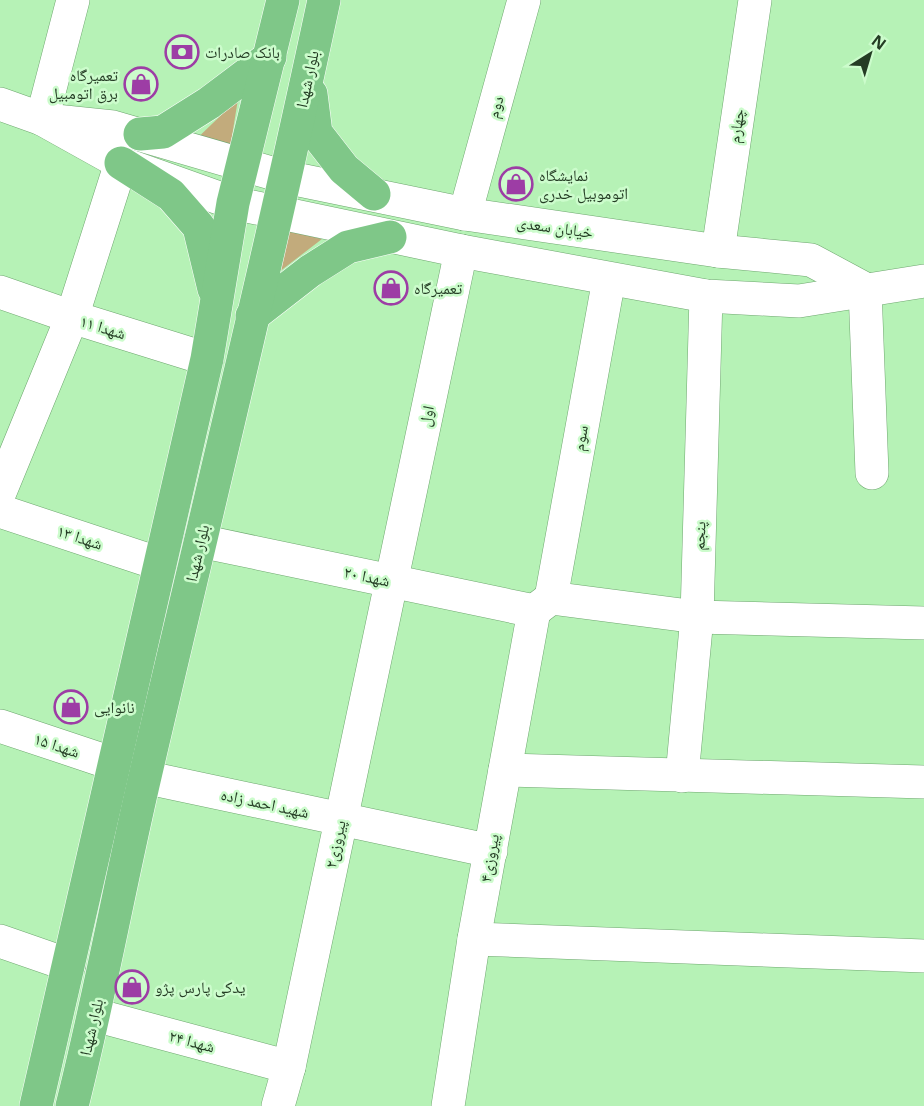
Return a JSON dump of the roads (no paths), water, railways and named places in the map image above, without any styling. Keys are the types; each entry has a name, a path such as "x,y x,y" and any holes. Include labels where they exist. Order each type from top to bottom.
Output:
{"main road":[{"name":"بلوار شهدا","path":"36,1106 207,359 233,203 283,0"},
{"name":"بلوار شهدا","path":"72,1106 95,1015 144,777 252,316 278,215 324,0"},
{"path":"140,134 163,132 209,104 270,57"},
{"path":"308,74 316,133 344,168 374,194"},
{"path":"121,163 171,195 199,227 218,301"},
{"path":"252,316 310,271 348,248 390,237"}],"street":[{"path":"42,119 73,0"},
{"name":"دوم","path":"465,214 524,0"},
{"name":"چهارم","path":"718,251 754,0"},
{"path":"0,104 42,119 121,163 233,203 278,215 609,279 706,296 799,301 924,277"},
{"name":"خیابان سعدی","path":"42,119 113,127 285,177 465,214 718,251 811,260 865,289"},
{"path":"0,492 72,317 121,163"},
{"name":"اول","path":"390,581 462,251"},
{"name":"سوم","path":"543,604 609,279"},
{"path":"865,289 872,473"},
{"name":"شهدا ۱۱","path":"0,292 207,359"},
{"name":"پنجم","path":"682,776 697,617 706,296"},
{"name":"شهدا ۱۳","path":"0,511 160,564"},
{"name":"شهدا ۲۰","path":"200,541 390,581 543,604 697,617 924,623"},
{"name":"پیروزی۲","path":"278,1106 289,1067 390,581"},
{"name":"پیروزی۴","path":"448,1106 474,939 505,770 543,604"},
{"name":"شهدا ۱۵","path":"0,726 114,765"},
{"path":"505,770 924,782"},
{"name":"شهید احمد زاده","path":"144,777 490,851"},
{"path":"474,939 924,956"},
{"path":"0,941 69,965"},
{"name":"شهدا ۲۴","path":"95,1015 289,1067"}],"place":[{"name":"بانک صادرات","path":"182,52"},
{"name":"تعمیرگاه برق اتومبیل","path":"141,84"},
{"name":"نمایشگاه اتوموبیل خدری","path":"516,184"},
{"name":"تعمیرگاه","path":"391,288"},
{"name":"نانوایی","path":"71,707"},
{"name":"یدکی پارس پژو","path":"132,987"}]}
